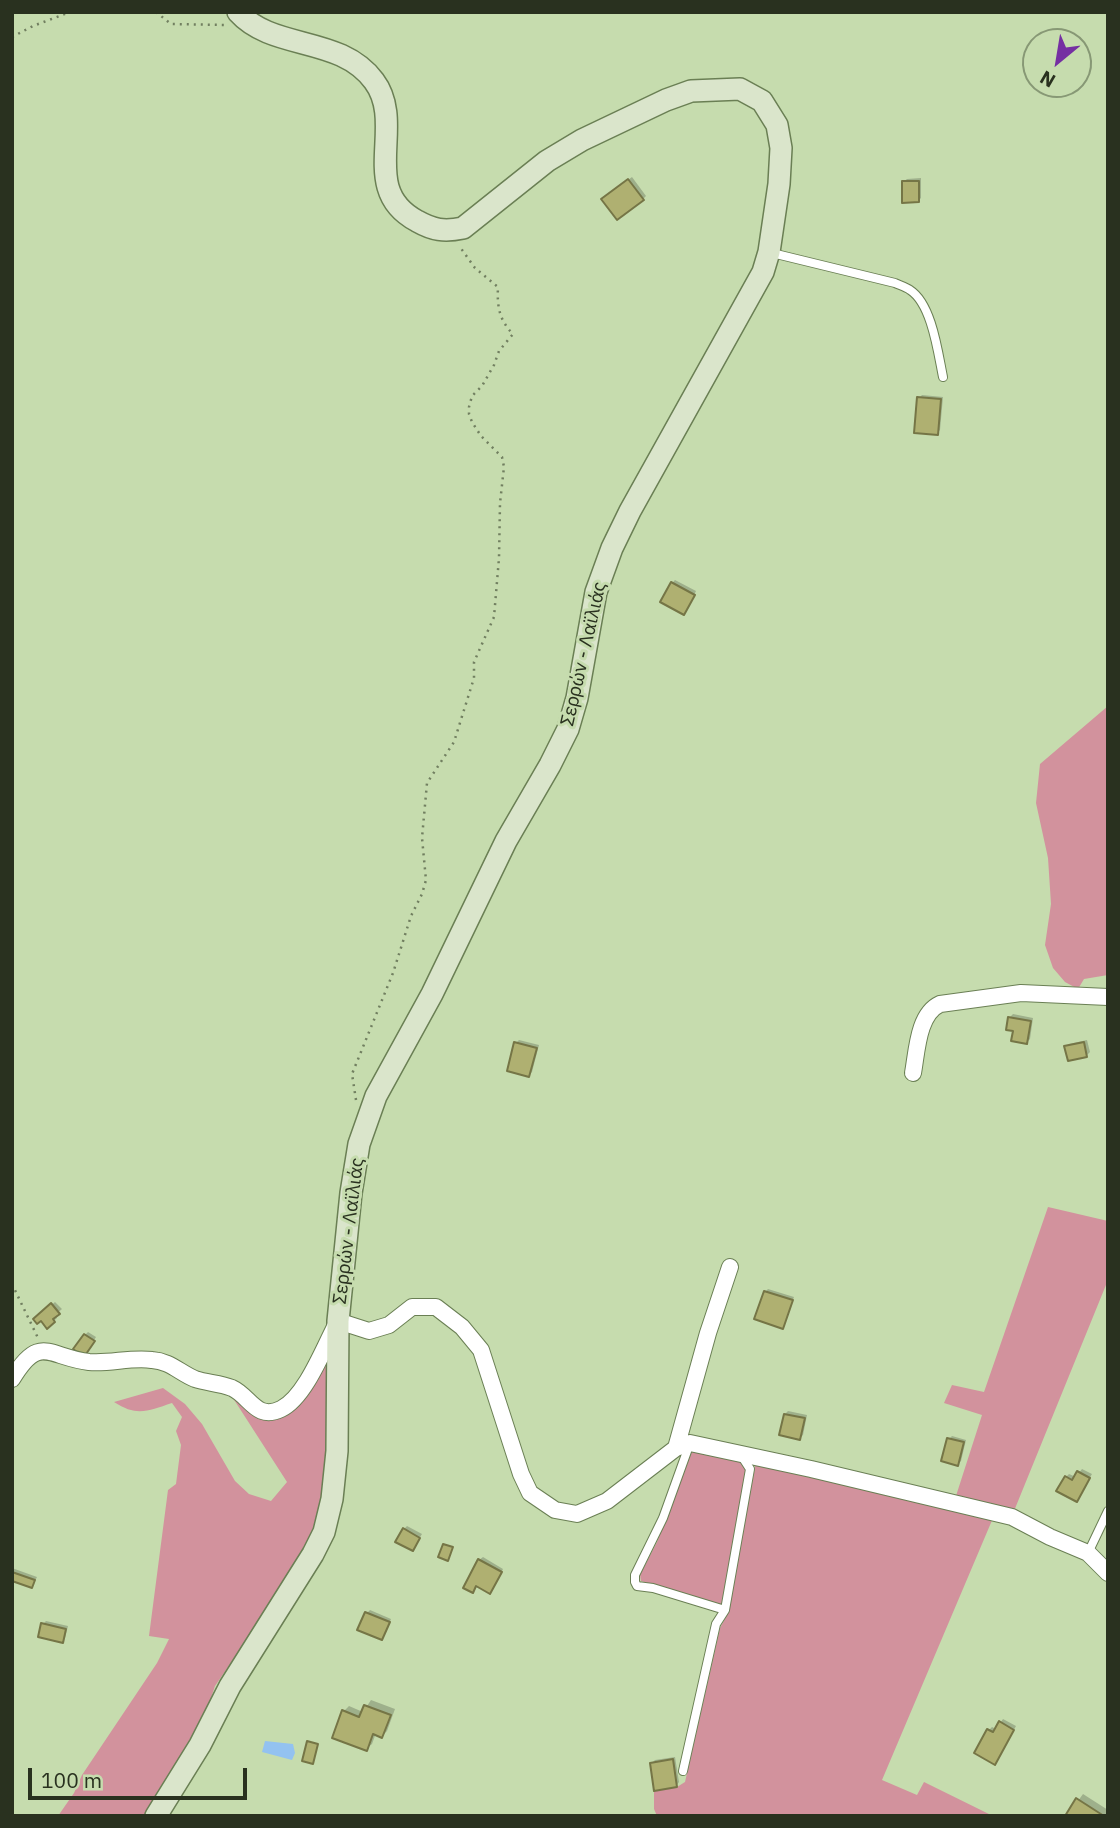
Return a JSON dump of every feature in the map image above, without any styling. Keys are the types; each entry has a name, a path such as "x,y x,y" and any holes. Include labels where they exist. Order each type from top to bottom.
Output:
{"main road":[{"path":"245,18 263,30 338,53 363,69 375,82 384,99 385,174 394,200 407,216 430,228 446,232"},
{"name":"Σερρών - Λαϊλιάς","path":"156,1816 200,1745 230,1686 324,1532 332,1499 337,1451 338,1321 359,1144 376,1096 432,994 506,841 568,729 577,698 596,592 612,548 756,286 769,252 779,184 780,148 777,125 762,101 740,89 691,91 582,140 547,161 463,228 446,232"}],"street":[{"path":"913,1073 924,1022 931,1009 940,1004 1021,993 1108,996"},
{"path":"12,1379 23,1361 42,1351 93,1363 139,1359 166,1362 194,1379 232,1388 258,1411 271,1412 282,1409 299,1393 338,1321 369,1331 389,1325 412,1307 436,1307 462,1327 481,1350 521,1474 530,1493 555,1510 577,1514 607,1501 683,1446 708,1333 730,1267"},
{"path":"683,1446 811,1469 1012,1517 1088,1553 1108,1573"}],"lane":[{"path":"769,252 895,283 910,290 920,300 934,332 943,377"},
{"path":"683,1446 663,1518 635,1575 635,1582 642,1587 725,1610"},
{"path":"683,1771 716,1624 725,1610 750,1469 741,1455"},
{"path":"1088,1553 1108,1511"}],"path":[{"path":"12,37 70,12"},
{"path":"156,12 172,24 185,26 245,18"},
{"path":"366,1125 354,1094 352,1074 393,973 411,916 422,894 426,880 422,838 427,783 454,742 474,678 474,662 494,617 498,583 500,503 504,467 502,457 481,436 472,422 469,407 472,396 482,386 499,351 513,334 503,324 497,304 498,286 475,268 455,238 446,232"},
{"path":"12,1284 30,1319 42,1351"}],"shaded area":[{"path":"1108,706 1108,975 1084,979 1078,989 1065,982 1053,968 1045,945 1051,904 1048,858 1036,803 1040,764"},
{"path":"1048,1207 1108,1221 1108,1280 1014,1511 955,1499 982,1415 944,1403 952,1385 984,1392"},
{"path":"332,1342 330,1470 322,1508 308,1550 215,1686 203,1722 146,1816 58,1816 74,1793 82,1775 157,1663 169,1639 149,1636 168,1490 176,1484 181,1445 176,1431 182,1417 172,1403 136,1411 114,1402 163,1388 185,1404 202,1424 235,1481 249,1494 271,1501 287,1482 231,1395 269,1418"},
{"path":"693,1449 743,1463 747,1471 721,1606 641,1581 640,1575 657,1542"},
{"path":"754,1461 993,1518 882,1780 917,1795 924,1782 993,1816 657,1816 654,1809 654,1791 677,1787 685,1782 720,1628 727,1615 755,1468"}],"water":[{"path":"265,1741 293,1744 295,1753 292,1760 262,1752"}],"building":[{"path":"628,179 644,200 617,220 601,199"},
{"path":"902,181 919,181 919,202 902,203"},
{"path":"917,397 941,399 938,435 914,433"},
{"path":"671,582 695,595 684,615 660,602"},
{"path":"1008,1017 1031,1021 1027,1044 1011,1041 1013,1031 1006,1030"},
{"path":"514,1042 537,1048 529,1077 507,1071"},
{"path":"1084,1042 1087,1057 1068,1061 1064,1046"},
{"path":"764,1291 793,1300 783,1329 754,1319"},
{"path":"51,1303 60,1314 47,1329 41,1321 37,1324 33,1319"},
{"path":"84,1334 95,1341 84,1357 73,1349"},
{"path":"784,1414 805,1418 800,1440 779,1435"},
{"path":"947,1438 964,1442 958,1466 941,1461"},
{"path":"1077,1471 1090,1478 1077,1502 1056,1491 1065,1476 1072,1480"},
{"path":"403,1528 420,1538 413,1551 395,1542"},
{"path":"443,1544 453,1547 448,1561 438,1557"},
{"path":"478,1559 502,1572 490,1594 476,1586 473,1593 463,1588"},
{"path":"12,1572 35,1580 32,1588 12,1581"},
{"path":"365,1612 390,1622 382,1640 357,1630"},
{"path":"41,1623 66,1629 63,1643 38,1637"},
{"path":"364,1705 391,1715 382,1738 373,1734 367,1751 332,1738 342,1710 359,1717"},
{"path":"999,1721 1014,1730 995,1765 974,1753 987,1729 993,1732"},
{"path":"307,1741 318,1744 313,1764 302,1761"},
{"path":"673,1759 677,1787 654,1791 650,1763"},
{"path":"1076,1798 1104,1816 1065,1816"}]}
